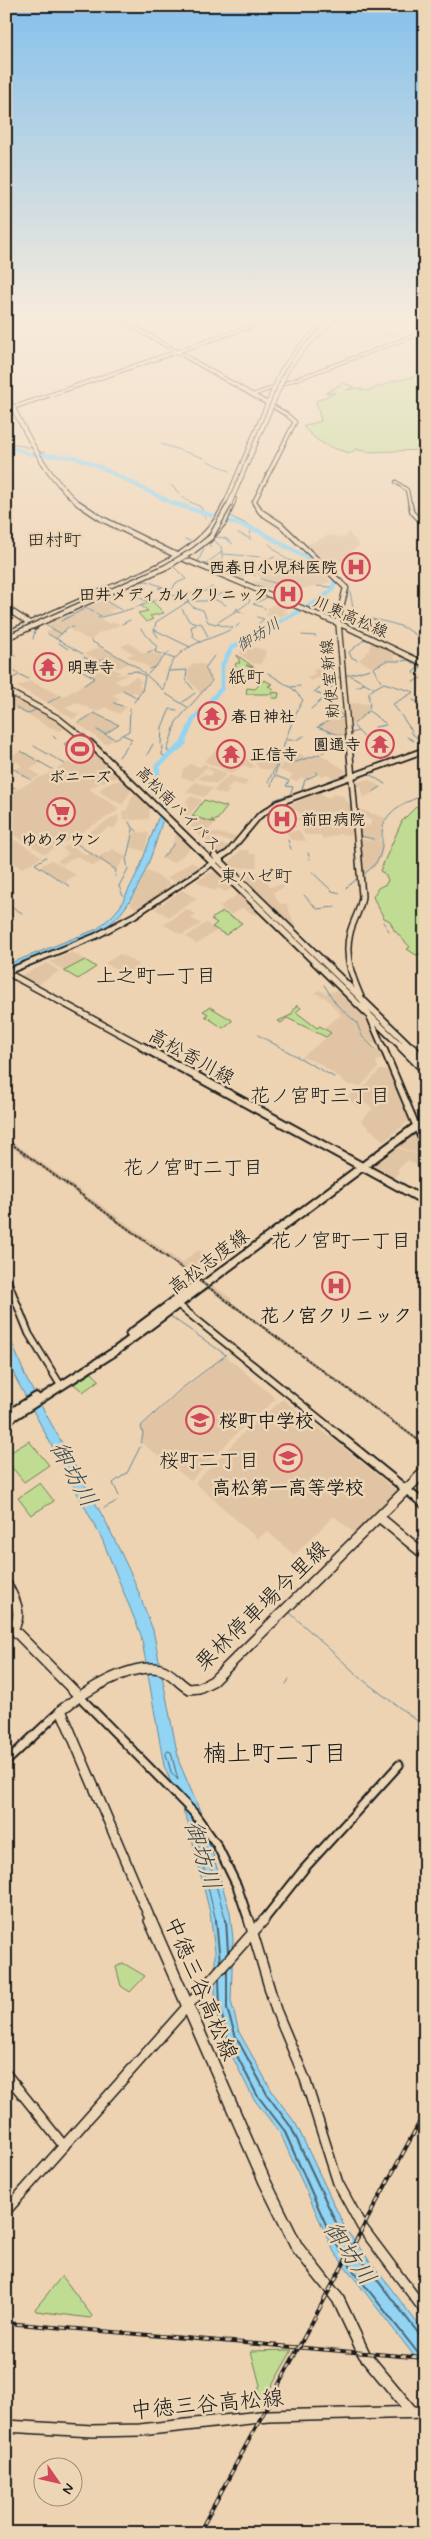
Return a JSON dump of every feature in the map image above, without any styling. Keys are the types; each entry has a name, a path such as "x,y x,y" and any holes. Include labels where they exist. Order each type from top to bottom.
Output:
{"highway":[{"path":"24,433 55,487 77,506 97,519 180,557"},
{"path":"6,637 30,623 180,557 202,539 219,518 254,433"},
{"path":"6,637 166,567 194,551 211,536 225,514 260,433"},
{"path":"6,637 35,627 180,557 210,540 225,520 261,433"},
{"name":"高松南バイパス","path":"6,685 54,711 85,732 217,862 425,1061"},
{"name":"高松南バイパス","path":"6,690 41,707 75,730 158,804"},
{"name":"高松南バイパス","path":"217,862 425,1070"}],"main road":[{"name":"勅使室新線","path":"290,433 254,502 261,512 281,525 344,585 346,590 338,624 362,902 350,932 348,953 352,973 369,1015"},
{"name":"川東高松線","path":"180,557 327,619 425,664"},
{"path":"6,608 35,627"},
{"path":"327,619 338,618"},
{"path":"339,631 354,631"},
{"name":"高松香川線","path":"7,973 425,1201"},
{"name":"高松志度線","path":"6,1421 38,1398 114,1352 176,1303 360,1166 420,1124 425,1115"},
{"name":"高松志度線","path":"6,1415 29,1404"},
{"path":"425,1471 379,1517 425,1555"},
{"name":"栗林停車場今里線","path":"79,1696 114,1679 147,1668 160,1669 189,1689 199,1688 214,1681 379,1517"},
{"path":"6,1583 20,1614 14,1629 79,1696 62,1710"},
{"name":"中徳三谷高松線","path":"62,1710 188,2006 265,2182 296,2247 338,2299 364,2354 381,2377 412,2412"},
{"name":"中徳三谷高松線","path":"6,2426 92,2431 130,2430 269,2416 425,2412"}],"street":[{"path":"396,482 407,490 412,512 425,526"},
{"path":"7,973 118,928 239,847 270,810 352,777 425,751"},
{"path":"369,1015 420,1124 425,1147"},
{"path":"6,1277 29,1334 60,1384"},
{"path":"176,1303 425,1505"},
{"path":"6,1622 14,1629"},
{"path":"79,1696 175,1793 206,1829 237,1886 276,2010 305,2079 338,2183 362,2228 425,2310"},
{"path":"6,1762 62,1710"},
{"path":"6,2211 233,1956 304,1870 399,1765"},
{"path":"6,2074 64,2146"}],"shaded area":[{"path":"348,532 360,546 351,551 350,560 344,564 339,562 336,565 323,561 306,545 330,535 345,538"},
{"path":"218,559 224,559 224,573 211,568"},
{"path":"291,561 322,571 331,582 302,589 286,584 277,584 266,590 251,584 255,581 264,581 255,573"},
{"path":"223,564 243,567 244,580 225,573"},
{"path":"123,592 128,595 106,600 118,608 108,610 112,613 99,618 110,624 115,622 121,625 97,634 91,641 67,628 64,633 56,638 46,632 53,629 45,625"},
{"path":"279,601 291,606 281,610 289,613 281,617 273,614 268,617 265,615 269,612 266,609"},
{"path":"371,641 399,654 393,656 396,660 385,661 372,667 359,660 369,651"},
{"path":"129,643 143,653 148,652 164,657 155,666 149,667 127,656 134,654 121,646"},
{"path":"249,646 266,650 264,657 269,659 263,658 261,664 251,663 239,653"},
{"path":"99,647 130,663 118,668 85,654"},
{"path":"330,659 334,673 331,680 317,678 312,681 306,678 315,674 313,670 319,667 318,662"},
{"path":"194,663 206,665 203,668 211,679 201,694 188,679 189,669"},
{"path":"111,668 121,672 115,675 128,674 115,681 122,685 136,677 140,679 138,681 143,681 139,684 140,688 143,688 140,694 135,692 131,694 124,690 113,695 120,699 115,703 127,707 119,714 105,707 96,712 76,702 65,708 79,715 73,719 49,704 95,679 90,674"},
{"path":"31,681 61,696 48,703 17,687"},
{"path":"6,697 10,699 15,697 37,709 26,714 6,703"},
{"path":"348,703 369,704 367,712 353,724 350,722"},
{"path":"37,709 66,728 59,731 27,714"},
{"path":"94,713 118,725 105,734 114,740 105,744 78,723"},
{"path":"340,719 345,721 346,735 342,736 318,727 327,721"},
{"path":"270,745 283,750 275,770 260,769 252,759 271,752 267,747"},
{"path":"238,746 245,756 237,757 233,752 226,754 231,759 245,757 255,767 249,768 245,765 231,773 204,761 218,748 222,750"},
{"path":"291,748 307,758 320,754 347,771 334,779 327,774 321,777 316,772 306,779 301,777 297,781 289,779 293,775 279,770 282,763 288,765 294,763 284,759"},
{"name":"ゆめタウン","path":"21,751 41,763 30,769 40,776 32,780 15,769 22,766 17,762 10,764 6,761 6,758"},
{"name":"ゆめタウン","path":"94,751 121,776 89,789 119,808 45,854 6,830 6,795 69,762 73,765 78,762 74,759"},
{"path":"204,763 208,766 193,781 181,777 183,770 190,764 200,767"},
{"path":"210,767 227,773 217,784 198,779 203,774 210,776 214,772 208,769"},
{"path":"229,775 248,782 245,786 233,783 226,789 230,790 225,795 213,791"},
{"name":"ゆめタウン","path":"124,779 133,788 122,805 100,792 101,788 107,784"},
{"path":"368,779 381,787 364,798 361,786 355,786 355,783"},
{"path":"195,782 213,788 204,797 186,792"},
{"path":"319,792 327,798 332,796 333,793 344,797 352,807 354,835 339,834 323,839 321,835 305,835 301,828 306,828 306,825 299,824 309,824 309,822 301,819 296,820 301,817 299,812 295,810 289,812 285,808"},
{"path":"138,793 150,805 149,819 130,820 127,810 132,796"},
{"path":"191,796 202,800 184,820 179,816 189,803 185,802"},
{"name":"前田病院","path":"280,807 297,827 288,830 289,832 299,830 306,841 291,840 285,830 287,829 270,818 270,814"},
{"path":"358,809 386,818 379,841 383,845 380,859 375,867 363,874 360,839 370,841 372,839 360,836 359,823 370,826 372,820 358,815"},
{"path":"127,810 129,820 124,819 122,812"},
{"name":"ゆめタウン","path":"118,815 119,820 114,829 110,827 93,837 87,833"},
{"path":"191,817 215,823 202,838 187,823"},
{"name":"ゆめタウン","path":"137,832 149,833 145,851 130,847 134,834"},
{"path":"178,832 192,847 174,863 162,858 174,845 172,843"},
{"path":"211,832 239,837 235,842 217,838 214,843 231,846 218,853 205,841"},
{"path":"7,835 41,856 40,858 22,868 14,863 6,866"},
{"path":"69,844 86,855 91,853 98,857 113,849 126,857 116,870 102,861 93,866 77,856 62,864 57,861 69,854 62,848"},
{"path":"241,850 249,850 249,854 256,854 257,867 234,868 228,862"},
{"name":"ゆめタウン","path":"52,860 76,875 65,882 40,866"},
{"path":"191,862 200,867 178,883 167,878"},
{"path":"268,868 273,868 274,871 269,872 270,876 276,875 279,878 267,881 270,887 282,884 284,888 273,892 280,904 286,903 297,930 239,873 268,872"},
{"path":"147,870 174,886 170,888 166,886 168,890 137,909 130,905"},
{"path":"214,871 233,888 226,892 218,888 214,891 196,881"},
{"path":"182,890 197,899 169,917 155,909"},
{"path":"240,893 259,913 255,915 242,908 232,915 219,907"},
{"path":"186,909 196,914 191,918 201,924 182,935 164,925"},
{"path":"206,923 217,930 197,944 186,937"},
{"path":"72,952 85,960 64,971 50,962"},
{"path":"120,954 139,964 139,966 125,975 105,963"},
{"path":"47,963 59,971 36,986 18,977"},
{"path":"319,990 330,995 339,1007 358,1025 362,1036 376,1050 381,1049 385,1057 376,1061 378,1068 361,1086 349,1085 319,1063 302,1057 331,1034 323,1028 341,1015 326,998 315,993"},
{"path":"338,990 369,1021 378,1043 371,1044 363,1035 359,1025 338,1005 330,992"},
{"path":"380,1070 388,1070 409,1121 384,1141 361,1121 373,1108 364,1103 359,1107 346,1098 358,1089 363,1088"},
{"path":"416,1134 425,1156 396,1146 411,1135"},
{"path":"6,1137 182,1263 198,1250 216,1264 201,1277 232,1299 228,1303 6,1143"},
{"path":"395,1147 425,1157 425,1166 420,1168 408,1160 397,1170 399,1171 397,1176 392,1180 370,1168 370,1166"},
{"name":"桜町中学校","path":"226,1356 276,1399 240,1430 191,1481 143,1444 142,1426 182,1390"},
{"name":"高松第一高等学校","path":"283,1399 397,1491 355,1534 334,1516 294,1555 267,1531 258,1539 195,1483 243,1433"}],"green space":[{"path":"310,433 425,433 425,450 367,452 356,449 350,453 335,449"},
{"path":"152,601 164,613 150,616 153,619 146,622 138,613 148,611 140,605"},
{"path":"237,655 256,669 246,665 257,670 232,685 236,663 240,663"},
{"path":"264,680 272,684 268,686 274,689 271,692 279,693 278,698 272,698 273,694 246,694 247,688 255,689"},
{"path":"204,800 227,807 217,820 211,820 215,823 192,816"},
{"path":"425,803 425,953 416,955 407,949 410,947 394,930 390,921 384,918 373,897 378,888 386,884 388,880 385,874 380,871 402,821 416,807"},
{"path":"223,912 242,923 226,935 212,927 217,923 211,919"},
{"path":"85,960 96,967 78,979 64,971"},
{"path":"297,1005 301,1008 296,1012 317,1028 320,1026 331,1033 326,1037 287,1018 281,1023 278,1021 291,1015"},
{"path":"210,1007 232,1021 223,1028 205,1016 208,1014 203,1011"},
{"path":"92,1373 99,1380 83,1392 74,1384"},
{"path":"29,1441 49,1465 24,1482 6,1460 6,1455"},
{"path":"40,1483 54,1501 31,1515 18,1498"},
{"path":"123,1963 145,1976 130,1992 121,1986 116,1967"},
{"path":"62,2276 92,2316 90,2318 36,2311 35,2309"},
{"path":"292,2350 260,2407 253,2404 260,2385 251,2351"}],"water":[{"path":"158,818 163,818 144,874 129,902 111,923 89,936 6,969 6,965 97,929 112,916 120,907 140,867"},
{"path":"6,1328 27,1380 107,1524 133,1578 153,1630 179,1762 200,1811 230,1912 233,1939 231,2001 239,2032 273,2093 296,2124 346,2230 425,2333 425,2370 334,2252 280,2133 253,2098 223,2038 215,2008 215,1951 210,1913 188,1822 164,1766 141,1635 102,1539 15,1377 6,1351"}],"waterway":[{"path":"6,441 29,448"},
{"path":"161,444 204,458"},
{"name":"御坊川","path":"6,445 30,454 74,457 98,466 176,505"},
{"name":"御坊川","path":"38,451 54,456"},
{"path":"208,461 230,471"},
{"path":"171,485 186,500 201,507 206,520"},
{"name":"御坊川","path":"173,503 259,531 316,563 336,579 332,590 320,600 232,647 222,666 222,688 193,720 182,745"},
{"name":"御坊川","path":"230,516 250,526 251,530"},
{"path":"250,537 251,531"},
{"path":"238,533 251,539"},
{"path":"216,537 225,538 233,544"},
{"path":"185,539 194,542"},
{"path":"214,540 219,545"},
{"path":"269,544 286,559 326,573"},
{"path":"221,546 222,552"},
{"path":"198,562 204,548"},
{"path":"204,565 222,552"},
{"path":"222,552 224,573"},
{"path":"223,554 262,557"},
{"path":"255,576 254,573 267,568 266,560 275,557"},
{"path":"225,563 243,567 243,573"},
{"path":"168,593 175,584 186,579 174,567"},
{"path":"261,579 278,584"},
{"path":"141,582 147,581 163,587 158,588 168,593"},
{"path":"317,586 331,587"},
{"path":"189,601 182,597 205,591 212,587"},
{"path":"141,588 129,592 148,602"},
{"path":"350,591 354,614 407,629 422,641"},
{"path":"237,611 250,601 246,592"},
{"path":"98,618 141,606 168,593"},
{"path":"189,601 205,601 223,593"},
{"path":"168,595 181,596"},
{"path":"263,610 265,608 253,604 268,597"},
{"path":"103,599 121,610"},
{"path":"214,599 226,605"},
{"path":"158,637 154,631 156,622 189,601"},
{"path":"188,602 193,607 203,610 208,622 216,624"},
{"path":"311,609 314,606"},
{"path":"61,621 86,608"},
{"path":"86,608 101,616"},
{"path":"182,609 189,621 202,624 208,637"},
{"path":"216,624 237,611"},
{"path":"237,611 244,613"},
{"path":"257,617 264,619 257,625 259,626"},
{"path":"122,624 130,620"},
{"path":"190,647 233,628 216,624"},
{"path":"236,627 239,624"},
{"path":"45,625 61,634"},
{"path":"196,625 191,627 193,636 200,642"},
{"path":"61,634 67,628 73,627"},
{"path":"141,629 157,647 155,652 165,656"},
{"path":"33,639 35,630"},
{"path":"155,630 190,647"},
{"path":"242,640 257,638 263,632"},
{"path":"48,634 56,639"},
{"path":"56,639 61,634"},
{"path":"302,635 316,636"},
{"path":"56,639 83,654"},
{"path":"357,660 351,657 349,652 365,639"},
{"path":"91,641 137,667 163,690 172,663 184,650 190,647"},
{"path":"59,643 68,649"},
{"path":"6,650 16,656"},
{"path":"148,652 155,650"},
{"path":"165,656 169,652"},
{"path":"148,674 165,656"},
{"path":"165,656 175,659"},
{"path":"189,708 212,681 205,668 214,656"},
{"path":"84,657 112,668"},
{"path":"97,662 107,657"},
{"path":"80,658 87,662 90,660"},
{"path":"402,661 408,660 420,667"},
{"path":"381,682 373,668 386,661 400,661"},
{"path":"6,667 28,679"},
{"path":"149,669 154,667"},
{"path":"414,674 413,672 420,667"},
{"path":"420,667 425,670"},
{"path":"345,676 370,669"},
{"path":"81,670 95,678 84,685"},
{"path":"169,671 187,670 186,680 193,689"},
{"path":"127,672 136,671 145,676 142,691 137,698"},
{"path":"268,673 293,689 303,700 289,730 271,786"},
{"path":"6,681 19,675"},
{"path":"314,692 331,680 333,675"},
{"path":"351,676 374,688"},
{"path":"413,682 425,676"},
{"path":"334,679 340,677"},
{"path":"311,709 324,698 338,678"},
{"path":"375,688 384,683 414,692 393,704 412,731"},
{"path":"357,687 364,684"},
{"path":"291,687 300,686"},
{"path":"123,690 137,698"},
{"path":"316,692 324,697"},
{"path":"369,692 369,700"},
{"path":"183,702 195,693"},
{"path":"166,694 189,708"},
{"path":"48,703 61,696"},
{"path":"134,702 137,698"},
{"path":"324,699 344,717 340,718"},
{"path":"413,700 420,703"},
{"path":"369,709 370,702"},
{"path":"114,703 122,706"},
{"path":"16,708 27,714 37,709"},
{"path":"105,734 115,739 129,731 130,708"},
{"path":"171,753 167,751 176,722 189,708"},
{"path":"161,744 162,727 170,709 177,710"},
{"path":"354,724 368,711"},
{"path":"369,711 385,723"},
{"path":"78,723 94,713 119,725 105,734"},
{"path":"318,727 328,721"},
{"path":"375,727 386,725"},
{"path":"354,726 357,730"},
{"path":"317,727 342,736 339,738"},
{"path":"97,730 105,734"},
{"path":"352,733 358,731 365,738"},
{"path":"6,732 14,736"},
{"path":"410,732 425,744"},
{"path":"119,757 132,739 123,735"},
{"path":"53,736 56,739"},
{"path":"288,740 296,740 304,736"},
{"path":"407,737 414,741"},
{"path":"75,741 79,738"},
{"path":"366,739 370,743"},
{"path":"72,740 64,744 82,755"},
{"path":"322,753 336,742"},
{"path":"147,755 153,744"},
{"name":"御坊川","path":"161,819 164,795 158,781 157,766 182,745"},
{"path":"34,746 65,764"},
{"path":"163,746 162,755 166,757"},
{"path":"266,747 272,752 280,754"},
{"path":"21,751 52,769"},
{"path":"290,764 320,754"},
{"path":"6,764 31,780"},
{"path":"106,776 103,772 109,765"},
{"path":"268,782 276,766"},
{"path":"302,789 305,780 317,774 316,772"},
{"path":"369,774 385,784"},
{"path":"276,776 289,781 286,786 293,787 290,795"},
{"path":"6,784 15,788"},
{"path":"373,792 381,787"},
{"path":"363,875 379,858 383,829 390,814 411,800 425,795"},
{"path":"274,800 285,796"},
{"path":"127,857 133,830 129,822"},
{"path":"132,827 137,831"},
{"path":"360,836 373,839"},
{"path":"288,840 291,849"},
{"path":"74,842 116,870 115,876"},
{"path":"162,858 174,844"},
{"path":"308,853 310,859"},
{"path":"46,857 35,864 69,886"},
{"path":"123,896 119,886 128,869 126,858"},
{"path":"312,872 332,891 340,893"},
{"path":"346,888 359,877"},
{"path":"304,895 317,909 335,907"},
{"path":"6,903 22,913"},
{"path":"383,922 389,931"},
{"path":"6,937 12,934"},
{"path":"324,985 337,1005 357,1023 362,1036 376,1050"},
{"path":"258,1035 334,1077"},
{"path":"141,1443 143,1434 141,1426 181,1389 226,1355 170,1316"},
{"path":"119,1496 113,1483 127,1473 140,1447"},
{"path":"104,1508 117,1501"},
{"path":"289,1612 363,1680 424,1726"},
{"path":"286,1684 289,1679"},
{"path":"372,1803 405,1765"}],"railway":[{"path":"6,1140 425,1445"},
{"path":"299,2347 425,2112"},
{"path":"6,2323 299,2347"},
{"path":"199,2533 299,2347"},
{"path":"299,2347 425,2358"}],"place":[{"name":"西春日小児科医院","path":"356,567"},
{"name":"田井メディカルクリニック","path":"288,594"},
{"name":"明専寺","path":"48,667"},
{"name":"春日神社","path":"212,716"},
{"name":"圓通寺","path":"380,744"},
{"name":"ボニーズ","path":"80,749"},
{"name":"正信寺","path":"231,754"},
{"name":"ゆめタウン","path":"61,812"},
{"name":"前田病院","path":"282,819"},
{"name":"花ノ宮クリニック","path":"336,1286"},
{"name":"桜町中学校","path":"200,1420"},
{"name":"高松第一高等学校","path":"288,1458"}],"district":[{"name":"田村町","path":"54,540"},
{"name":"紙町","path":"246,677"},
{"name":"東ハゼ町","path":"256,876"},
{"name":"上之町一丁目","path":"156,975"},
{"name":"花ノ宮町三丁目","path":"320,1095"},
{"name":"花ノ宮町二丁目","path":"193,1167"},
{"name":"花ノ宮町一丁目","path":"341,1240"},
{"name":"桜町二丁目","path":"209,1460"},
{"name":"楠上町二丁目","path":"275,1753"}]}
